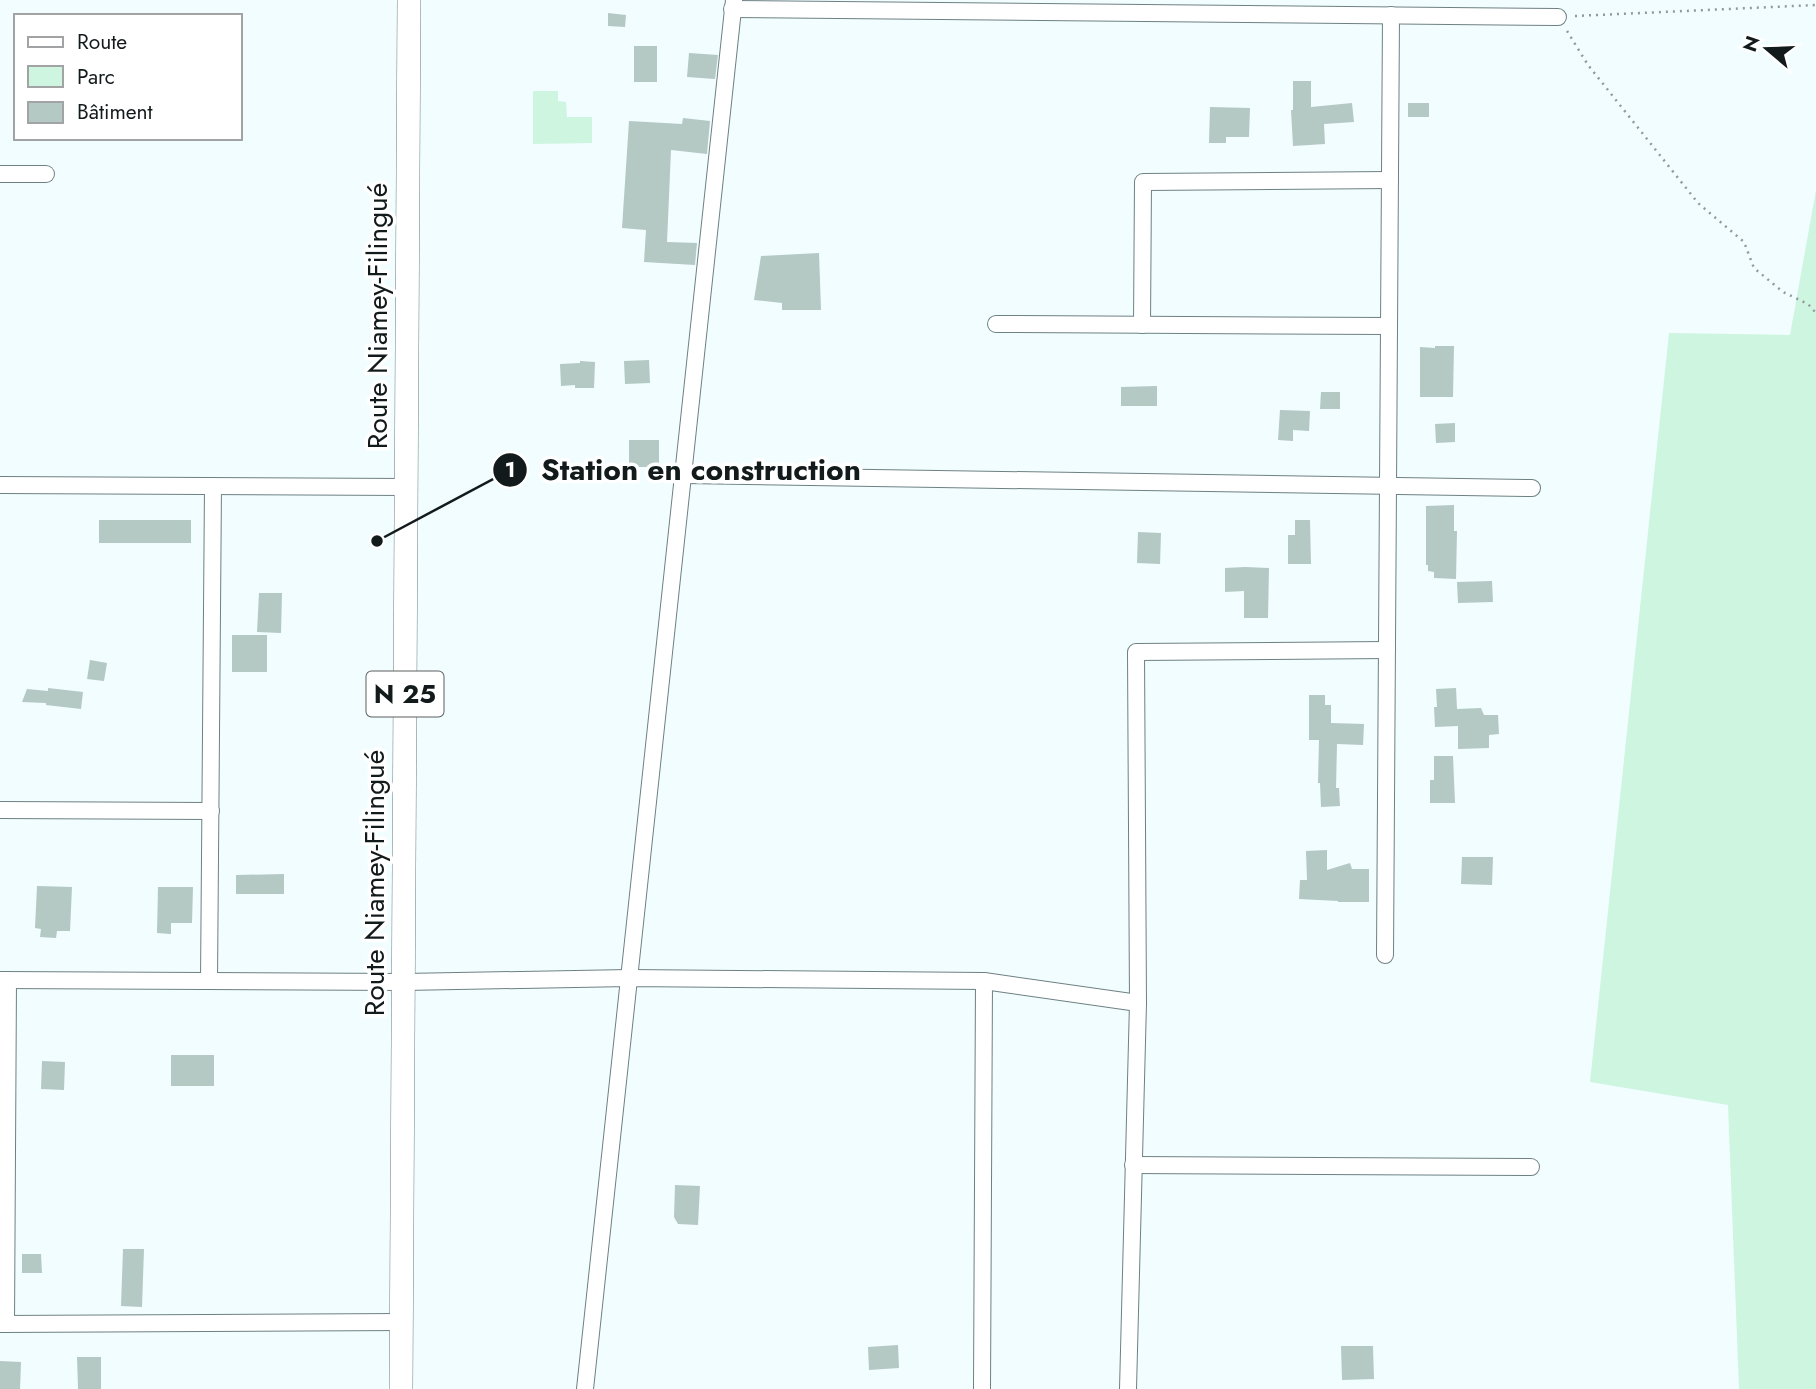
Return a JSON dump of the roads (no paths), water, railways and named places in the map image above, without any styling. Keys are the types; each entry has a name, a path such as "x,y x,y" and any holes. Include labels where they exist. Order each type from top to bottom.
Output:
{"main road":[{"name":"Route Niamey-Filingué","path":"401,1389 409,0"}],"street":[{"path":"585,1389 733,4 1142,6 1391,15 1558,17"},
{"path":"1385,955 1391,15"},
{"path":"0,174 47,174"},
{"path":"1142,325 1143,181 1390,180"},
{"path":"996,324 1389,326"},
{"path":"683,475 1532,488"},
{"path":"0,485 405,487"},
{"path":"209,981 212,486"},
{"path":"1128,1389 1138,1003 1136,652 1387,650"},
{"path":"0,810 211,811"},
{"path":"402,1322 3,1324 4,980 404,982 629,978 984,981 1138,1003"},
{"path":"982,1389 984,981"},
{"path":"1133,1165 1531,1167"}],"place":[{"name":"Station en construction","path":"377,541"}]}
